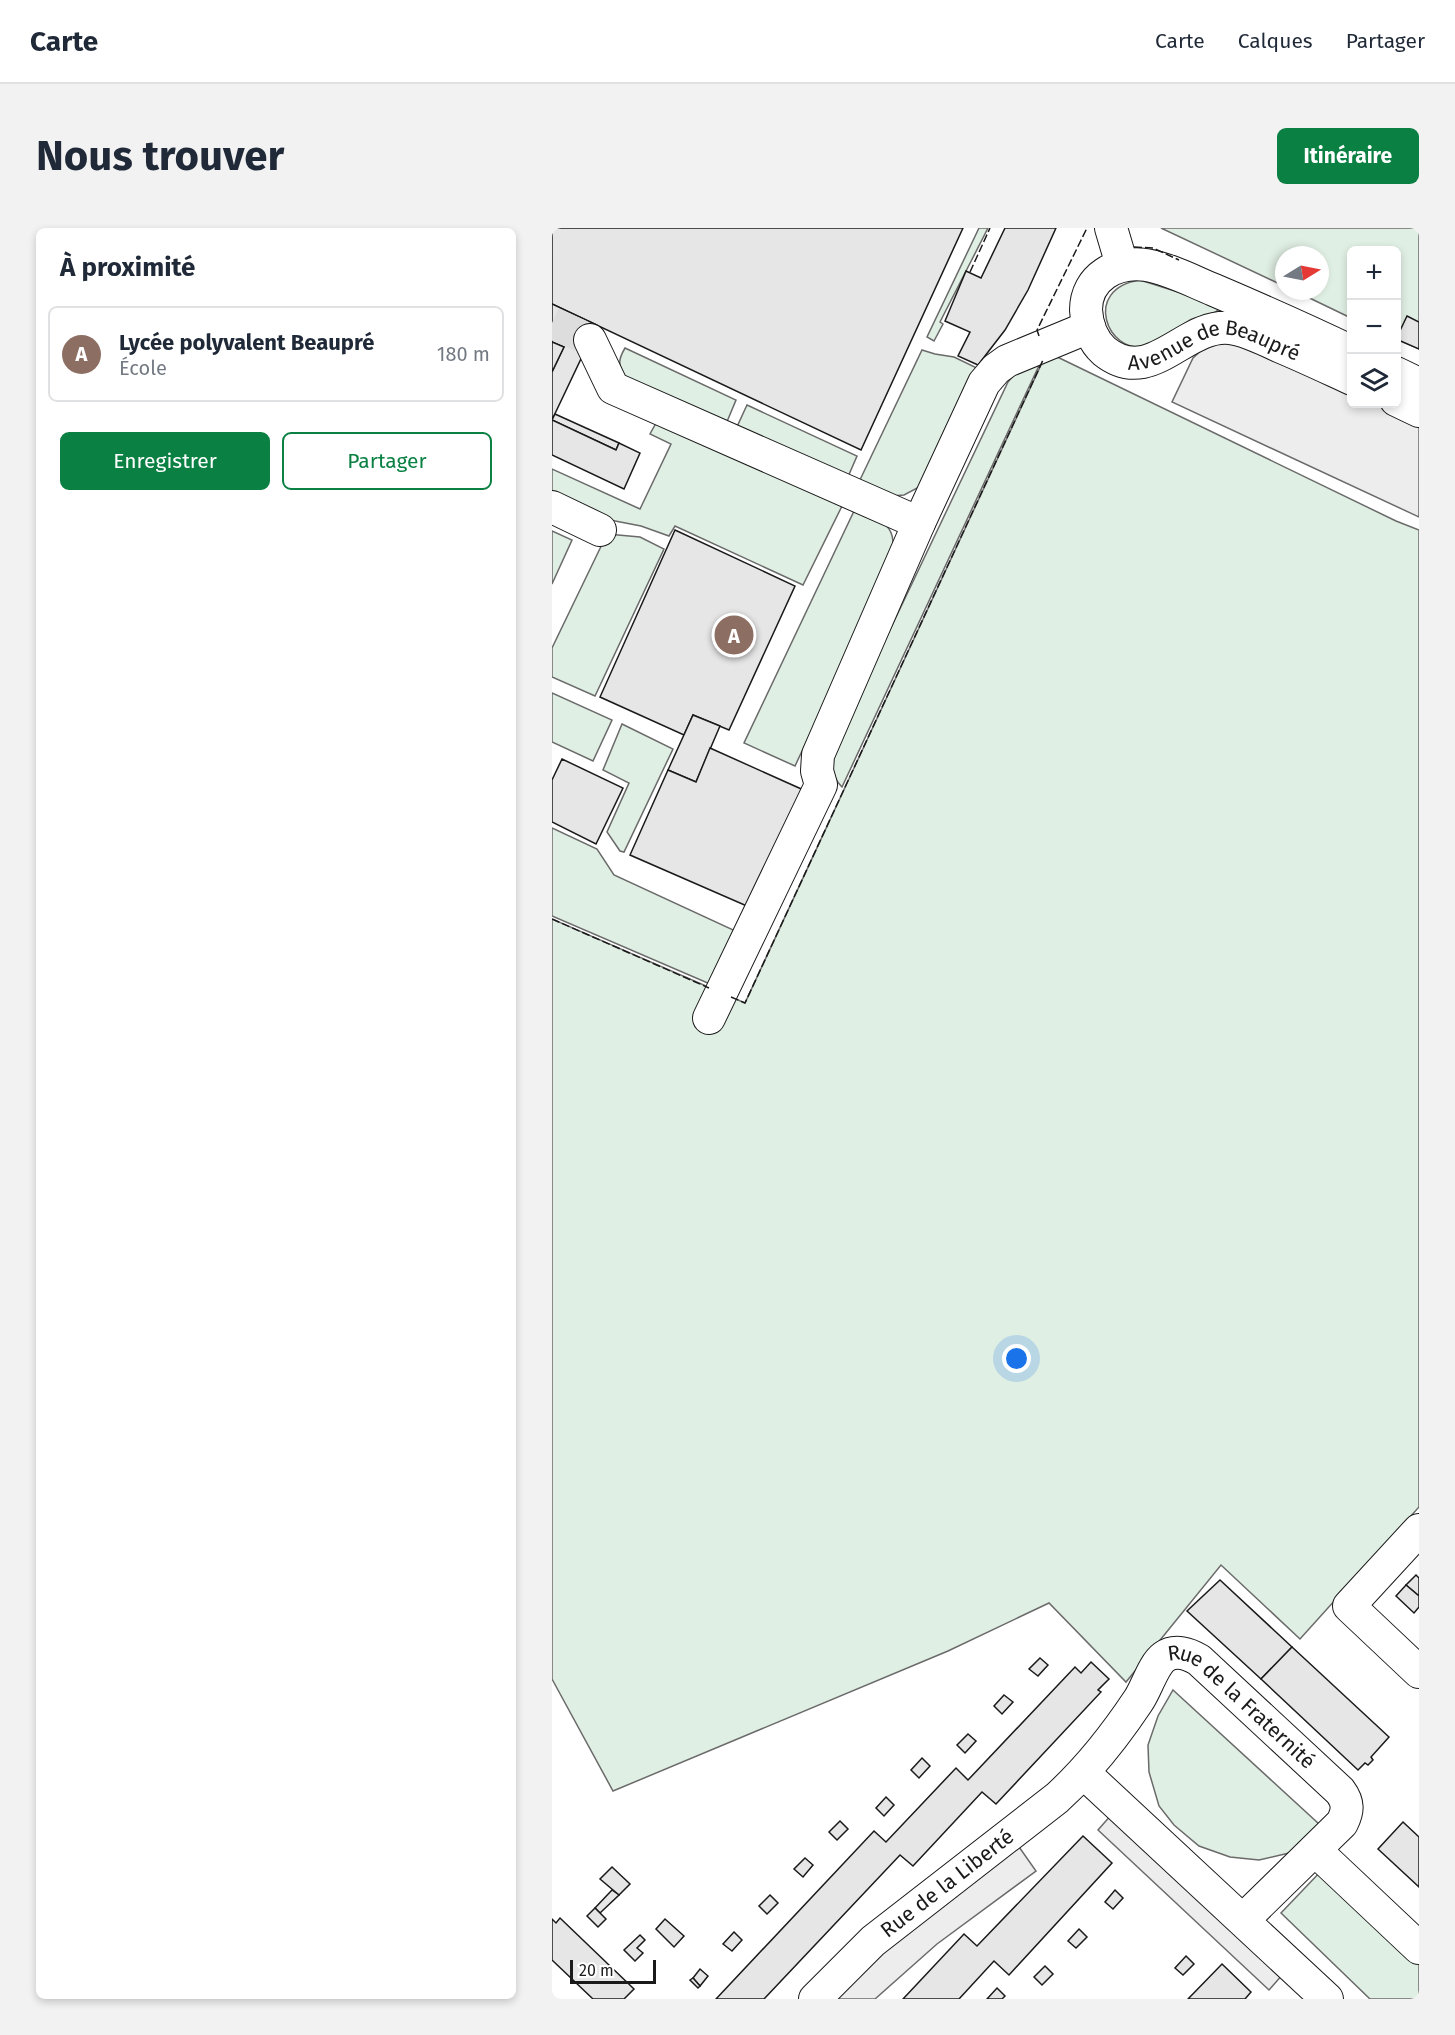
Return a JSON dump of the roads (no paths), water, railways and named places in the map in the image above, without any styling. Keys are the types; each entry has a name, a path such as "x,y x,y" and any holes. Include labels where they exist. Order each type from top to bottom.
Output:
{"street":[{"path":"709,1018 821,785 817,771 818,754 919,523 984,383 996,369 1007,361 1089,327 1086,311 1090,289 1103,273 1122,265 1111,228"},
{"name":"Avenue de Beaupré","path":"1122,265 1145,265 1173,273 1266,312 1347,350"},
{"name":"Avenue de Beaupré","path":"1089,327 1101,348 1120,360 1131,363 1153,360 1216,328 1238,329 1347,377"},
{"path":"590,340 613,388 919,523"},
{"path":"1401,375 1419,384"},
{"path":"1401,402 1419,411"},
{"path":"552,507 600,530"},
{"path":"1419,1530 1349,1606 1419,1672"},
{"name":"Rue de la Fraternité","path":"1084,1773 1117,1732 1162,1658 1171,1654 1190,1654 1199,1660 1345,1798 1348,1805 1347,1814 1341,1823 1243,1920"},
{"path":"1084,1773 1327,1999"},
{"name":"Rue de la Liberté","path":"815,1999 873,1941 1048,1806 1084,1773"},
{"path":"1315,1850 1419,1948"}],"tunnel":[{"path":"552,323 590,340"}],"place":[{"name":"Lycée polyvalent Beaupré","path":"734,635"}]}
